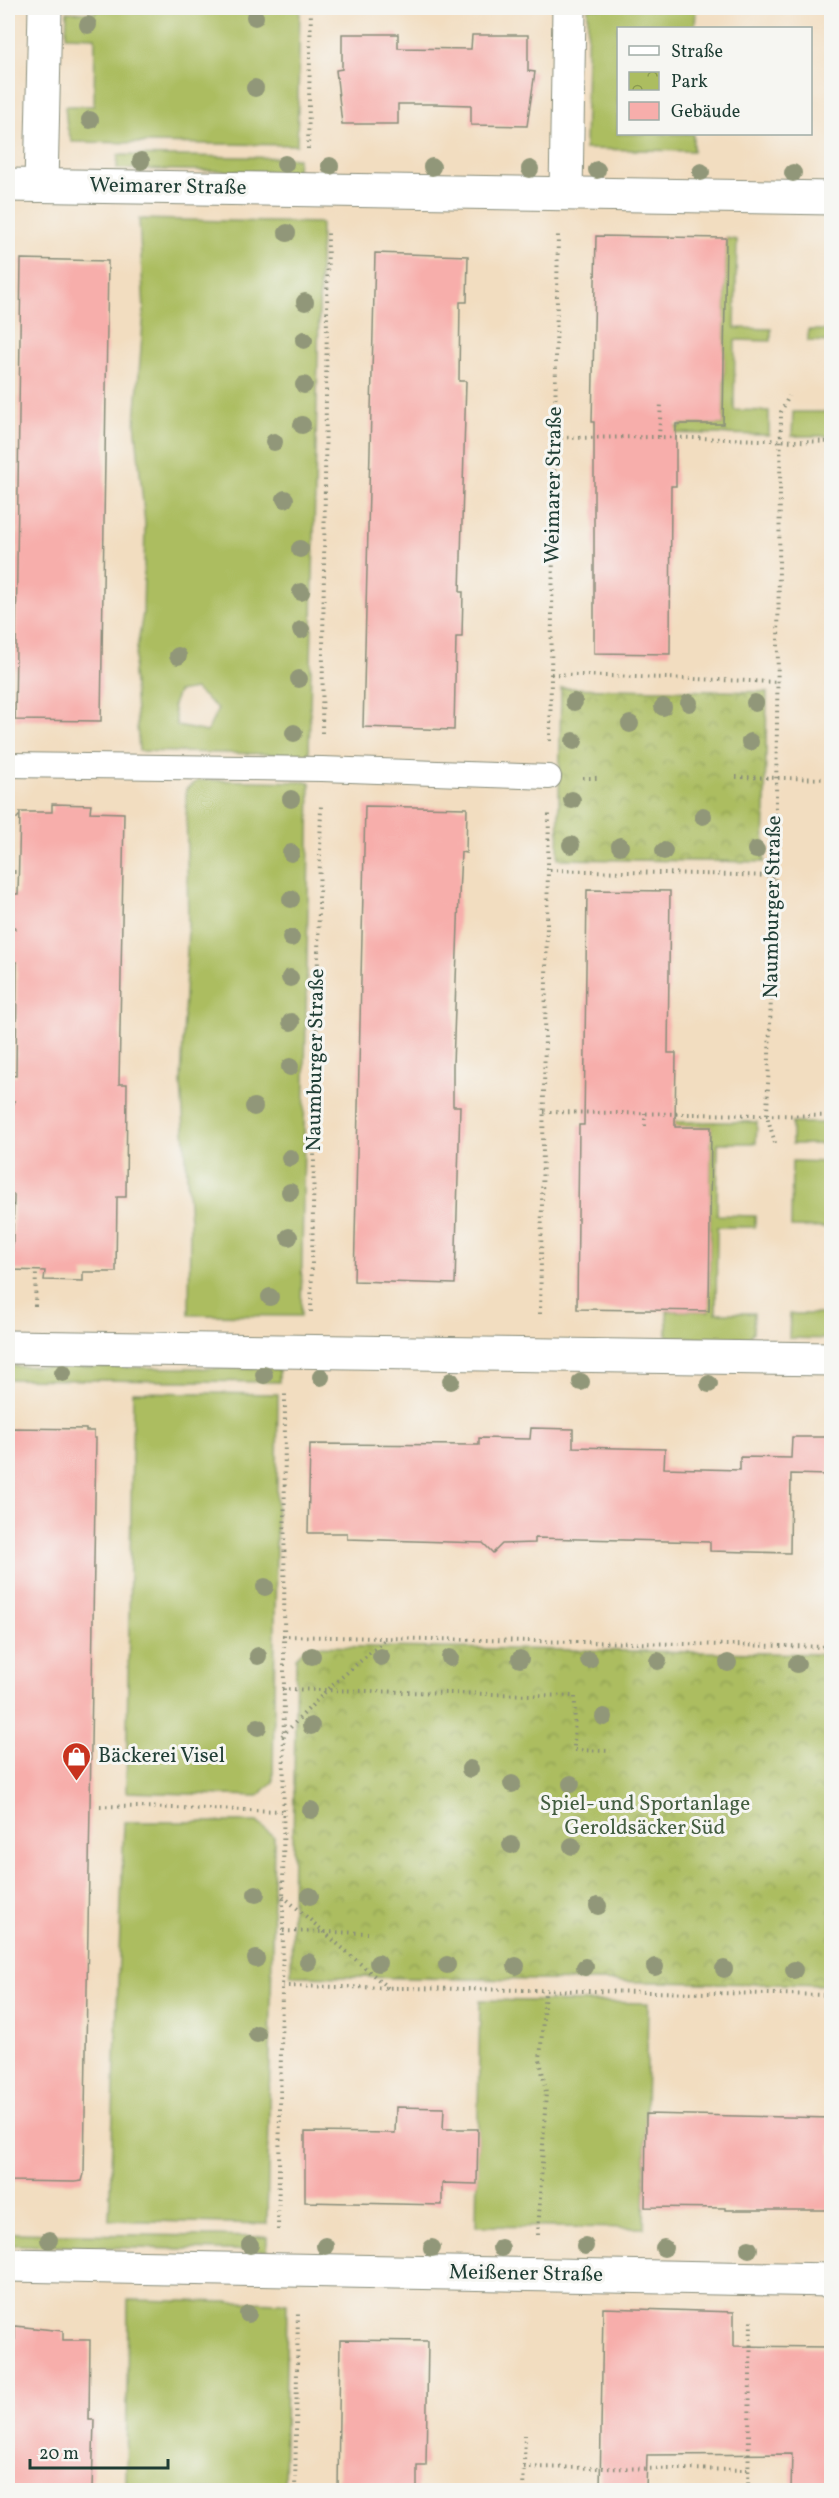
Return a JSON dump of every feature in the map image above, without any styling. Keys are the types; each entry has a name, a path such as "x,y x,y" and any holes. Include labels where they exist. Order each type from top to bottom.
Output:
{"street":[{"path":"41,185 45,8"},
{"path":"562,193 569,8"},
{"name":"Weimarer Straße","path":"8,185 831,198"},
{"path":"8,1347 831,1359"},
{"name":"Meißener Straße","path":"8,2265 831,2280"}],"lane":[{"path":"8,765 322,769 549,777"}],"path":[{"path":"310,8 318,189 322,769"},
{"name":"Weimarer Straße","path":"549,777 562,193"},
{"path":"776,778 781,412 789,396"},
{"path":"659,437 660,403"},
{"path":"555,438 659,437 831,442"},
{"path":"551,675 778,681"},
{"name":"Naumburger Straße","path":"288,2270 282,1986 282,1636 298,1351 322,769"},
{"path":"539,1355 550,870 549,777"},
{"path":"736,777 831,779"},
{"name":"Naumburger Straße","path":"775,1143 767,1116 776,778"},
{"path":"8,809 20,819"},
{"path":"550,870 775,876"},
{"path":"8,872 19,872"},
{"path":"8,928 18,928"},
{"path":"9,987 17,983"},
{"path":"9,987 17,990"},
{"path":"8,1102 15,1102"},
{"path":"544,1112 831,1116"},
{"path":"645,1113 645,1126"},
{"path":"8,1215 13,1214"},
{"path":"282,1636 831,1647"},
{"path":"282,1736 328,1689 387,1638"},
{"path":"282,1689 575,1696 574,1750 611,1751"},
{"path":"100,1806 282,1811"},
{"path":"283,1896 388,1988"},
{"path":"283,1931 368,1933"},
{"path":"282,1986 831,1995"},
{"path":"530,2274 538,2235 546,2092 540,2060 545,1991"},
{"path":"288,2270 295,2490"},
{"path":"748,2490 752,2278"},
{"path":"523,2490 525,2435"},
{"path":"524,2467 748,2470"}],"green space":[{"path":"96,8 300,8 297,145 72,142 67,127 65,106 94,106 95,37 66,36 67,12 95,13"},
{"path":"588,8 696,8 695,27 617,27 617,135 693,135 693,151 585,149"},
{"path":"118,155 298,158 297,172 117,169"},
{"path":"139,219 321,223 309,755 139,751 133,673 143,613 145,524 135,422 144,311","holes":["195,689 218,709 207,732 177,726 173,705 178,692"]},
{"path":"726,238 737,240 735,328 771,329 771,341 735,340 734,410 769,411 769,435 664,433 664,426 723,424"},
{"path":"808,330 831,330 831,342 808,341"},
{"path":"793,412 831,412 831,436 792,436"},
{"path":"561,688 767,692 764,862 558,859"},
{"path":"199,780 310,782 301,1316 189,1315 190,1221 181,1083 188,927 186,789"},
{"path":"670,1122 757,1122 756,1143 718,1143 717,1215 755,1216 755,1227 717,1227 716,1313 754,1313 753,1332 748,1339 667,1337 667,1311 709,1311 711,1127 670,1127"},
{"path":"792,1123 831,1123 831,1144 792,1144"},
{"path":"792,1161 831,1162 831,1339 789,1338 790,1314 829,1314 830,1228 791,1227"},
{"path":"8,1366 279,1369 279,1382 8,1379"},
{"path":"133,1392 278,1394 273,1782 258,1796 126,1792"},
{"name":"Spiel- und Sportanlage Geroldsäcker Süd","path":"307,1646 831,1654 831,1985 291,1976 296,1657"},
{"path":"124,1822 257,1822 274,1837 267,2224 109,2220"},
{"path":"480,2000 648,2003 644,2228 476,2226"},
{"path":"8,2233 267,2237 267,2251 8,2245"},
{"path":"128,2300 287,2303 284,2490 126,2490"}],"building":[{"path":"342,34 398,34 398,48 471,49 472,35 528,35 528,71 535,72 527,126 471,125 471,105 435,104 398,104 398,124 342,124 336,70 342,69"},
{"path":"596,236 726,238 723,424 676,424 676,486 671,486 670,654 594,653 594,422 592,422"},
{"path":"375,253 468,256 467,302 460,302 459,381 466,381 460,592 463,592 462,637 456,637 454,730 363,727"},
{"path":"21,259 108,261 101,721 15,720"},
{"path":"52,804 91,805 90,812 124,813 119,1084 127,1084 126,1197 117,1197 116,1272 83,1272 83,1281 44,1280 45,1271 12,1270 14,1195 8,1195 8,1075 16,1076 17,962 9,962 10,894 18,894 20,812 52,812"},
{"path":"365,806 467,808 466,853 461,852 453,1065 453,1106 460,1106 455,1284 354,1281"},
{"path":"587,890 670,891 668,1053 676,1053 675,1127 711,1127 709,1311 577,1309 579,1125 584,1125"},
{"path":"12,1428 86,1429 86,1431 94,1431 94,1438 96,1438 84,2174 82,2181 75,2182 8,2181 8,1431 12,1431"},
{"path":"531,1428 573,1429 573,1447 665,1449 664,1468 740,1470 740,1457 791,1458 792,1437 830,1437 829,1475 791,1474 790,1553 710,1551 710,1542 535,1538 535,1543 502,1544 493,1553 483,1543 347,1539 347,1533 308,1533 310,1444 479,1445 479,1438 530,1439"},
{"path":"396,2107 444,2108 443,2129 478,2129 477,2184 442,2183 442,2205 305,2202 305,2132 395,2133"},
{"path":"646,2114 831,2118 831,2210 645,2207"},
{"path":"603,2308 734,2312 734,2346 831,2347 831,2490 791,2490 792,2454 647,2455 646,2490 600,2490"},
{"path":"15,2326 63,2331 63,2340 90,2340 89,2420 94,2420 92,2490 8,2490 8,2339 15,2339"},
{"path":"340,2340 428,2341 426,2466 417,2466 417,2490 338,2490"}],"place":[{"name":"Bäckerei Visel","path":"77,1782"}]}
